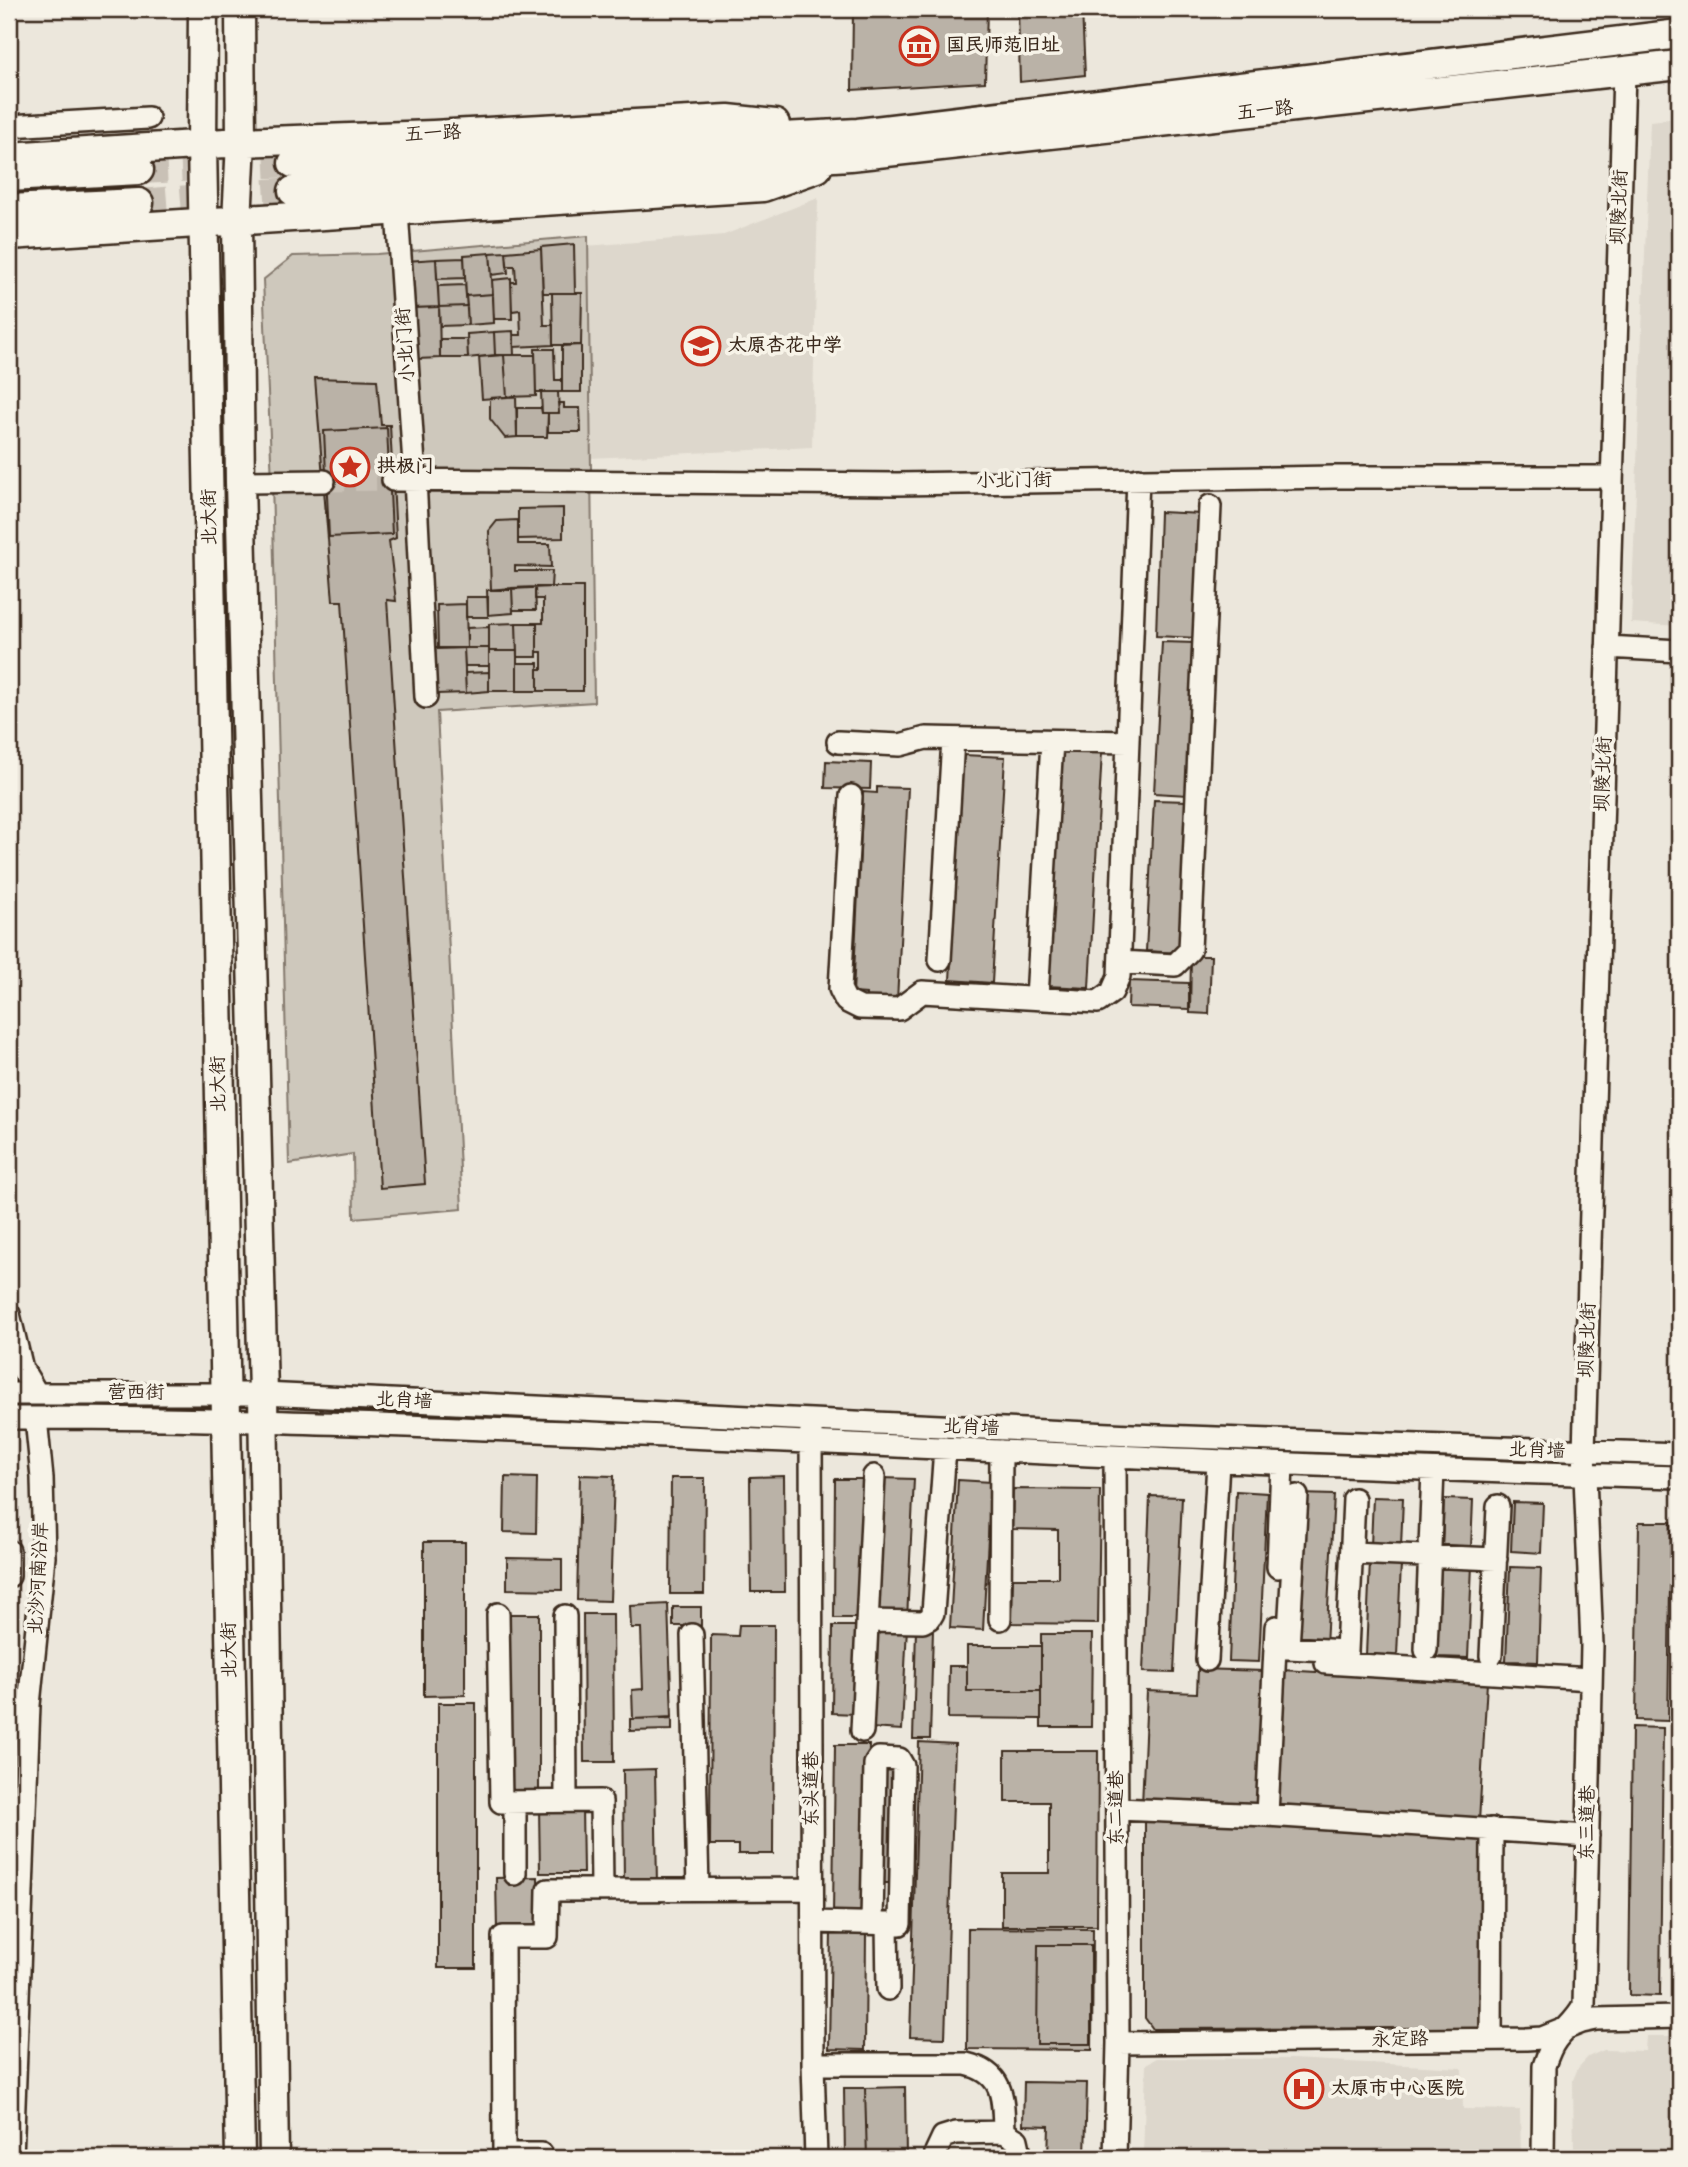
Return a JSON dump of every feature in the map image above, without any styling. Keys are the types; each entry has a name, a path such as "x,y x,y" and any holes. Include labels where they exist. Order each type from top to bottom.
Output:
{"main road":[{"name":"北大街","path":"203,9 202,145 240,2158"},
{"path":"240,9 241,142 237,221 240,482 262,1407 274,2158"},
{"name":"五一路","path":"293,163 854,145 1678,35"},
{"name":"五一路","path":"293,191 854,145 1677,66"},
{"name":"五一路","path":"9,157 241,142 728,119 854,145"},
{"name":"五一路","path":"9,235 763,187 854,145"},
{"path":"9,177 139,170"},
{"path":"9,209 139,203"}],"street":[{"name":"坝陵北街","path":"1584,1475 1625,72"},
{"path":"9,126 148,118"},
{"name":"小北门街","path":"397,211 426,697"},
{"name":"小北门街","path":"415,479 897,484 1139,479 1612,478"},
{"path":"393,480 415,479"},
{"path":"851,796 840,989 846,1001 860,1008 899,1009 922,992 1098,1002 1112,992 1119,976 1120,962 1139,479"},
{"path":"240,482 324,481"},
{"path":"1120,962 1175,965 1189,950 1210,506"},
{"path":"1607,647 1679,650"},
{"path":"838,742 900,745 926,738 1128,742"},
{"path":"940,960 953,739"},
{"path":"1037,998 1052,741"},
{"path":"9,1314 22,1369 37,1394"},
{"name":"营西街","path":"9,1394 262,1407"},
{"name":"营西街","path":"9,1418 225,1406"},
{"name":"北肖墙","path":"262,1407 811,1431 1679,1454"},
{"name":"北沙河南沿岸","path":"12,2158 29,1705 44,1557 42,1478 36,1418"},
{"path":"811,1431 945,1448 1120,1458 1679,1478"},
{"name":"东头道巷","path":"811,1431 816,2158"},
{"path":"867,1621 923,1622 933,1613 945,1448"},
{"path":"1000,1619 1001,1451"},
{"name":"东二道巷","path":"1120,1458 1122,2043 1125,2158"},
{"path":"1207,1660 1218,1462"},
{"path":"1267,1815 1282,1464"},
{"path":"1426,1650 1433,1470"},
{"name":"东三道巷","path":"1543,2158 1544,2066 1548,2052 1579,2017 1584,2005 1592,1645 1584,1475"},
{"path":"862,1731 874,1476"},
{"path":"1297,1496 1288,1648 1347,1651 1354,1499"},
{"path":"1491,1656 1498,1506"},
{"name":"北沙河南沿岸","path":"9,1551 9,1576"},
{"path":"1352,1553 1496,1559"},
{"path":"498,1614 501,1802 601,1801 602,1890"},
{"path":"565,1616 566,1801"},
{"path":"692,1635 698,1889"},
{"path":"1275,1660 1591,1679"},
{"path":"813,1922 879,1924 900,1924 903,1766 899,1759 879,1758 875,1763 879,1924 888,1989"},
{"path":"515,1802 515,1874"},
{"path":"1123,1810 1267,1815 1588,1836"},
{"path":"1491,2039 1492,1829"},
{"path":"541,2154 504,2154 503,1937 547,1937 548,1890 813,1889"},
{"name":"永定路","path":"1122,2043 1542,2038 1596,2019 1679,2017"},
{"name":"东二道巷","path":"1115,2158 1122,2043"},
{"path":"9,2080 15,2056"},
{"path":"814,2064 966,2064 980,2068 993,2078 1003,2095 1004,2132"},
{"path":"936,2158 943,2137 956,2133 1004,2132 1017,2140 1021,2158"}],"shaded area":[{"path":"1679,118 1679,626 1631,623 1650,121"},
{"name":"太原杏花中学","path":"818,198 812,447 591,458 586,246 724,235"},
{"path":"588,236 594,702 437,712 462,1209 354,1218 353,1154 289,1164 272,481 263,280 293,256 377,254"},
{"path":"1646,2036 1679,2036 1679,2158 1574,2158 1573,2080 1578,2068 1588,2057 1604,2050 1645,2051"},
{"name":"太原市中心医院","path":"1157,2058 1292,2059 1462,2068 1463,2109 1520,2110 1521,2158 1143,2158 1146,2064"}],"building":[{"name":"国民师范旧址","path":"853,9 987,9 985,82 852,90"},
{"path":"1018,9 1082,9 1085,75 1020,82"},
{"path":"574,244 575,293 543,293 541,247"},
{"path":"541,249 544,325 553,325 553,345 514,347 514,335 521,335 520,310 512,311 511,282 516,282 515,266 507,266 506,252"},
{"path":"506,252 508,273 492,275 490,253"},
{"path":"490,253 493,294 466,296 464,255"},
{"path":"464,258 465,278 437,279 436,259"},
{"path":"436,259 439,307 409,308 406,261"},
{"path":"511,278 512,319 494,319 492,280"},
{"path":"465,285 467,306 439,307 438,286"},
{"path":"552,293 582,293 581,345 553,345"},
{"path":"493,294 494,323 468,325 466,296"},
{"path":"467,306 468,325 440,326 439,307"},
{"path":"439,307 440,358 417,359 415,308"},
{"path":"513,331 514,355 495,355 494,332"},
{"path":"494,332 495,355 468,358 467,334"},
{"path":"440,339 467,339 468,358 440,358"},
{"path":"581,345 581,392 562,392 562,346"},
{"path":"535,349 554,349 555,380 562,380 562,392 536,392"},
{"path":"504,355 507,397 482,399 479,357"},
{"path":"504,355 535,355 536,396 507,397"},
{"path":"315,378 377,380 381,425 390,425 396,538 389,541 396,601 387,600 425,1184 380,1188 342,601 333,601"},
{"path":"541,392 558,392 559,413 542,413"},
{"path":"516,396 517,437 505,438 490,419 490,398"},
{"path":"558,403 564,403 564,408 580,408 581,432 548,432 548,413 559,413"},
{"path":"517,408 541,408 542,413 548,413 547,437 517,437"},
{"path":"387,428 392,534 329,537 324,431"},
{"path":"563,508 563,538 518,539 518,509"},
{"path":"1160,512 1202,514 1198,638 1156,636"},
{"path":"518,520 518,544 550,544 551,567 515,566 515,571 552,571 551,587 491,590 489,531 497,521"},
{"path":"535,587 583,587 583,691 538,691 538,669 542,669 542,652 537,652 537,623 543,623 543,599 535,599"},
{"path":"535,587 536,610 513,610 512,588"},
{"path":"512,588 513,613 488,615 487,590"},
{"path":"466,597 488,597 488,617 466,617"},
{"path":"466,604 467,648 438,649 437,605"},
{"path":"516,623 517,651 489,651 489,624"},
{"path":"516,623 537,623 537,657 517,657"},
{"path":"489,627 489,648 467,648 467,628"},
{"path":"1162,642 1196,643 1188,795 1154,793"},
{"path":"435,648 464,648 466,693 437,694"},
{"path":"464,648 489,648 489,666 465,666"},
{"path":"489,651 517,651 517,691 489,691"},
{"path":"517,663 538,663 538,691 517,691"},
{"path":"489,672 489,691 466,693 465,673"},
{"path":"1059,749 1102,751 1089,988 1046,986"},
{"path":"963,755 1005,757 992,983 950,980"},
{"path":"826,761 871,763 870,789 825,788"},
{"path":"877,787 908,788 897,1001 866,1000 866,994 853,993 863,792 877,793"},
{"path":"1154,800 1188,801 1180,953 1146,951"},
{"path":"1191,956 1211,956 1209,1014 1190,1013"},
{"path":"1129,981 1189,983 1189,1009 1128,1007"},
{"path":"580,1475 614,1476 610,1601 577,1600"},
{"path":"784,1476 785,1592 751,1592 750,1477"},
{"path":"505,1477 537,1478 536,1533 504,1532"},
{"path":"671,1478 705,1478 704,1594 670,1594"},
{"path":"882,1478 914,1479 907,1619 876,1617"},
{"path":"835,1479 864,1479 864,1618 834,1618"},
{"path":"958,1480 991,1482 983,1630 950,1628"},
{"path":"1013,1489 1100,1490 1098,1624 1012,1623 1013,1578 1058,1578 1058,1530 1012,1529"},
{"path":"1236,1491 1267,1493 1259,1662 1229,1661"},
{"path":"1300,1494 1334,1495 1326,1646 1292,1644"},
{"path":"1150,1496 1182,1497 1174,1673 1143,1672"},
{"path":"1373,1497 1403,1498 1401,1547 1371,1546"},
{"path":"1444,1499 1473,1500 1471,1549 1442,1548"},
{"path":"1513,1502 1543,1503 1541,1553 1511,1551"},
{"path":"1639,1522 1671,1522 1668,1721 1636,1720"},
{"path":"424,1542 465,1542 465,1695 424,1696"},
{"path":"507,1558 562,1559 562,1590 507,1589"},
{"path":"1370,1561 1401,1563 1397,1656 1366,1655"},
{"path":"1441,1563 1472,1565 1468,1658 1437,1657"},
{"path":"1510,1567 1541,1568 1538,1662 1506,1661"},
{"path":"668,1604 672,1717 633,1719 632,1690 643,1689 641,1628 631,1628 630,1606"},
{"path":"673,1607 701,1607 701,1626 673,1626"},
{"path":"505,1614 539,1614 539,1795 505,1795"},
{"path":"583,1614 613,1614 614,1762 584,1762"},
{"path":"739,1625 774,1625 773,1854 738,1854 738,1845 710,1845 711,1635 738,1636"},
{"path":"875,1625 907,1626 902,1730 870,1728"},
{"path":"833,1626 857,1626 856,1714 832,1713"},
{"path":"916,1629 933,1629 930,1739 913,1739"},
{"path":"1041,1634 1092,1634 1091,1727 1041,1727"},
{"path":"967,1646 1041,1646 1041,1691 967,1691"},
{"path":"949,1666 967,1666 967,1691 1041,1691 1041,1719 948,1718"},
{"path":"1198,1669 1265,1671 1260,1809 1142,1805 1147,1691 1197,1693"},
{"path":"1282,1670 1487,1682 1479,1822 1273,1810"},
{"path":"438,1703 476,1703 476,1968 438,1968"},
{"path":"672,1718 672,1730 630,1731 630,1719"},
{"path":"1632,1727 1663,1728 1660,1996 1629,1995"},
{"path":"919,1742 955,1744 945,2038 910,2037"},
{"path":"835,1745 869,1745 867,1915 833,1915"},
{"path":"1005,1751 1098,1751 1097,1926 1002,1926 1002,1873 1049,1873 1049,1802 1005,1802"},
{"path":"880,1768 896,1768 895,1883 879,1883"},
{"path":"655,1769 657,1885 624,1885 623,1770"},
{"path":"582,1806 583,1873 540,1873 539,1807"},
{"path":"1145,1816 1483,1837 1481,2028 1153,2029 1145,2018"},
{"path":"538,1877 539,1932 497,1932 496,1878"},
{"path":"968,1928 1093,1929 1092,2050 967,2049"},
{"path":"831,1931 866,1932 865,2050 829,2049"},
{"path":"1038,1945 1091,1945 1091,2044 1037,2044"},
{"path":"1024,2082 1087,2083 1085,2158 1048,2158 1049,2126 1023,2125"},
{"path":"905,2087 906,2158 867,2158 865,2088"},
{"path":"844,2088 865,2088 867,2158 845,2158"}],"tunnel":[{"path":"139,170 293,163"},
{"path":"139,203 293,191"},
{"path":"324,481 393,480"}],"place":[{"name":"国民师范旧址","path":"919,46"},
{"name":"太原杏花中学","path":"701,346"},
{"name":"拱极门","path":"350,467"},
{"name":"太原市中心医院","path":"1304,2089"}]}
